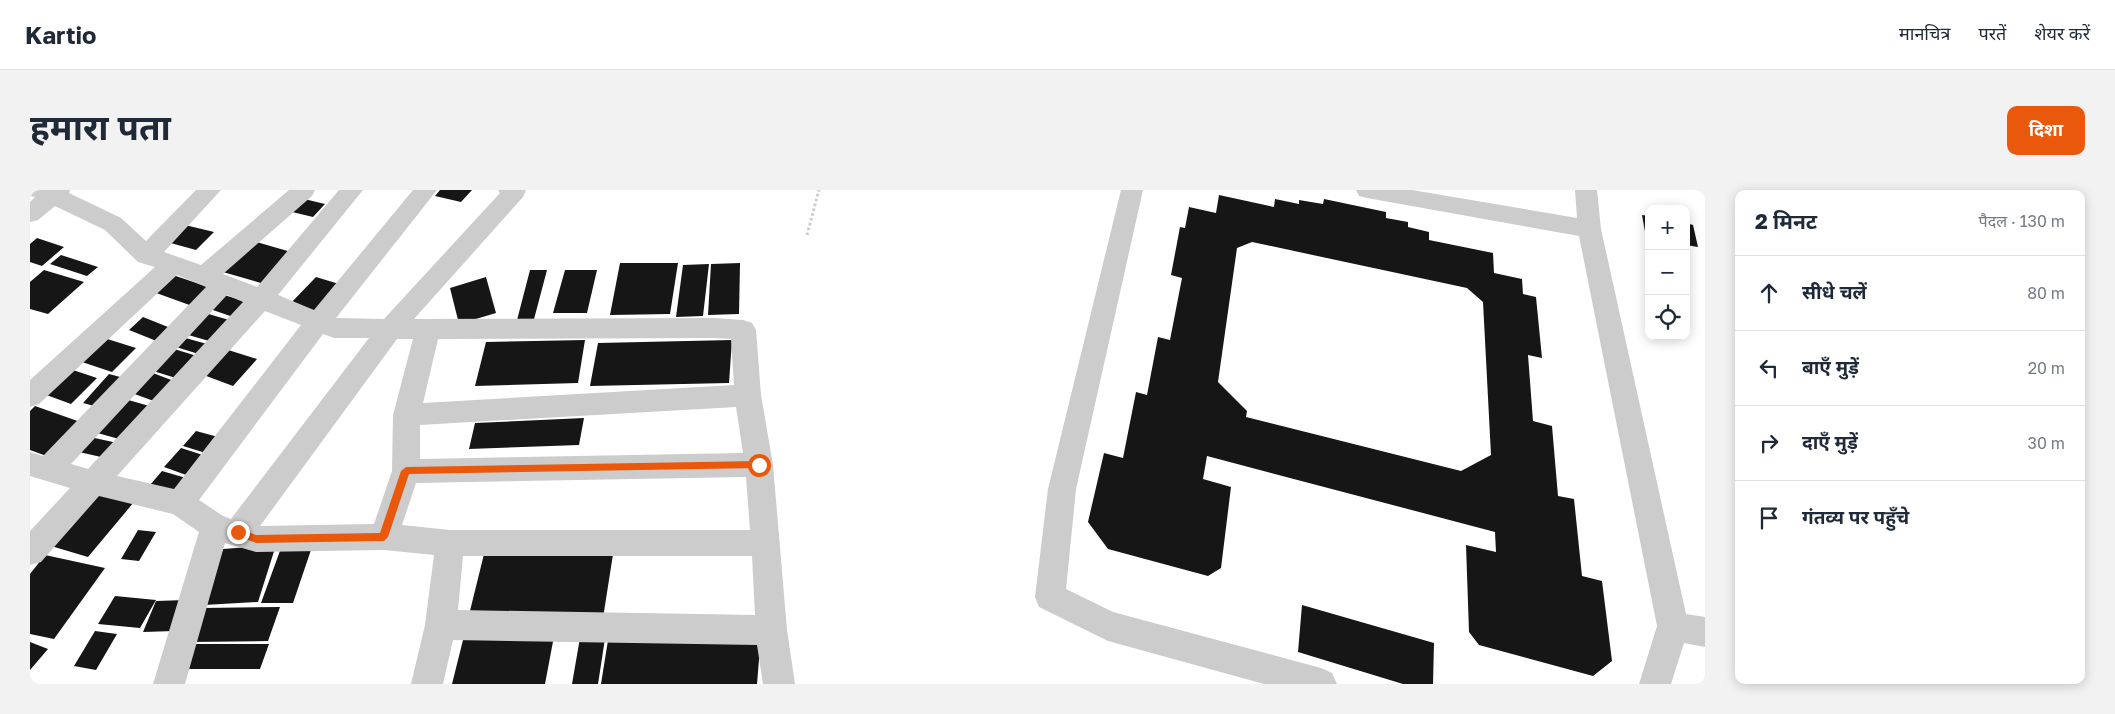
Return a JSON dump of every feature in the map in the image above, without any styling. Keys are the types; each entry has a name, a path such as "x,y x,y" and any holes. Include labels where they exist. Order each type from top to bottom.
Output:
{"street":[{"path":"146,256 210,190"},
{"path":"304,190 214,280 39,467 95,483 180,503 226,530 256,539 384,537 450,543 766,543"},
{"path":"30,552 261,299 352,190"},
{"path":"180,503 319,321 426,190"},
{"path":"169,684 226,530 390,329 515,191 509,190"},
{"path":"1132,190 1062,489 1050,597 1108,626 1322,684"},
{"path":"1367,190 1589,230"},
{"path":"1586,190 1589,230 1673,626 1655,684"},
{"path":"30,214 50,192 113,224 146,256 174,264 334,328 428,330 714,328 743,330 748,395 759,465 766,543 770,630 779,684"},
{"path":"30,396 174,264"},
{"path":"384,537 406,471 407,415 428,330"},
{"path":"407,415 748,395"},
{"path":"406,471 759,465"},
{"path":"427,684 441,625 450,543"},
{"path":"441,625 770,630"},
{"path":"1673,626 1705,632"}],"path":[{"path":"807,235 819,190"}],"building":[{"path":"440,190 472,190 461,202 435,196"},
{"path":"1219,195 1274,207 1275,199 1299,204 1299,200 1323,204 1324,199 1386,212 1386,218 1408,222 1408,227 1429,232 1429,240 1493,253 1494,273 1522,279 1523,294 1536,297 1542,358 1528,355 1533,421 1552,426 1558,496 1574,499 1582,576 1602,581 1612,661 1593,676 1479,645 1469,632 1466,545 1496,552 1495,532 1207,456 1203,479 1231,487 1221,568 1208,576 1108,549 1088,522 1104,453 1123,458 1136,392 1147,395 1158,337 1170,340 1182,278 1171,275 1180,227 1185,228 1189,207 1216,213","holes":["1252,242 1467,288 1483,302 1491,455 1461,471 1246,417 1247,411 1218,382 1237,248"]},
{"path":"300,198 325,204 313,217 288,211"},
{"path":"1642,215 1645,215 1645,232"},
{"path":"1690,224 1693,225 1698,247 1690,246"},
{"path":"185,225 214,232 196,250 167,242"},
{"path":"37,238 64,247 42,266 30,262 30,244"},
{"path":"250,240 291,252 261,283 216,270"},
{"path":"61,255 98,267 87,276 50,264"},
{"path":"620,263 678,263 670,314 610,315"},
{"path":"740,263 739,314 708,315 711,264"},
{"path":"709,264 703,316 676,317 683,265"},
{"path":"44,270 84,282 48,314 30,309 30,282"},
{"path":"530,270 547,270 533,323 516,324"},
{"path":"565,270 597,270 587,313 553,313"},
{"path":"167,273 214,289 195,307 148,290"},
{"path":"316,277 339,284 312,313 289,305"},
{"path":"486,277 496,313 459,324 450,288"},
{"path":"221,294 253,304 239,319 207,308"},
{"path":"205,313 236,322 216,343 185,334"},
{"path":"143,317 173,329 159,342 129,330"},
{"path":"101,337 136,348 112,372 76,360"},
{"path":"182,337 214,346 205,356 173,346"},
{"path":"585,340 578,383 475,386 486,342"},
{"path":"732,340 729,383 590,386 598,343"},
{"path":"171,348 200,357 179,379 150,370"},
{"path":"225,349 257,359 233,386 201,374"},
{"path":"67,368 97,378 71,404 41,393"},
{"path":"150,372 182,384 162,404 129,392"},
{"path":"109,374 124,378 98,407 83,403"},
{"path":"125,399 156,408 126,441 94,432"},
{"path":"35,406 86,424 52,458 30,450 30,411"},
{"path":"584,418 579,445 469,449 475,423"},
{"path":"196,431 222,438 209,454 183,446"},
{"path":"90,437 122,444 110,459 79,452"},
{"path":"181,448 206,456 189,476 164,467"},
{"path":"162,471 186,478 175,492 150,485"},
{"path":"98,491 134,502 88,557 51,546"},
{"path":"138,530 156,532 139,561 121,559"},
{"path":"276,545 258,602 204,605 223,549"},
{"path":"312,547 293,603 261,603 281,548"},
{"path":"614,548 603,618 468,619 485,550"},
{"path":"45,555 105,568 54,639 30,634 30,574"},
{"path":"115,596 156,600 140,628 98,624"},
{"path":"186,600 174,631 143,632 156,601"},
{"path":"1302,605 1434,643 1433,684 1403,684 1298,652"},
{"path":"280,607 268,641 188,642 202,608"},
{"path":"95,631 117,634 96,670 74,666"},
{"path":"555,631 545,684 452,684 465,632"},
{"path":"581,632 606,632 598,684 572,684"},
{"path":"609,634 761,635 757,684 601,684"},
{"path":"30,642 48,649 30,670"},
{"path":"191,644 269,644 260,669 180,669"}],"route":[{"path":"238,532 256,539 384,537 406,471 759,465"}]}
